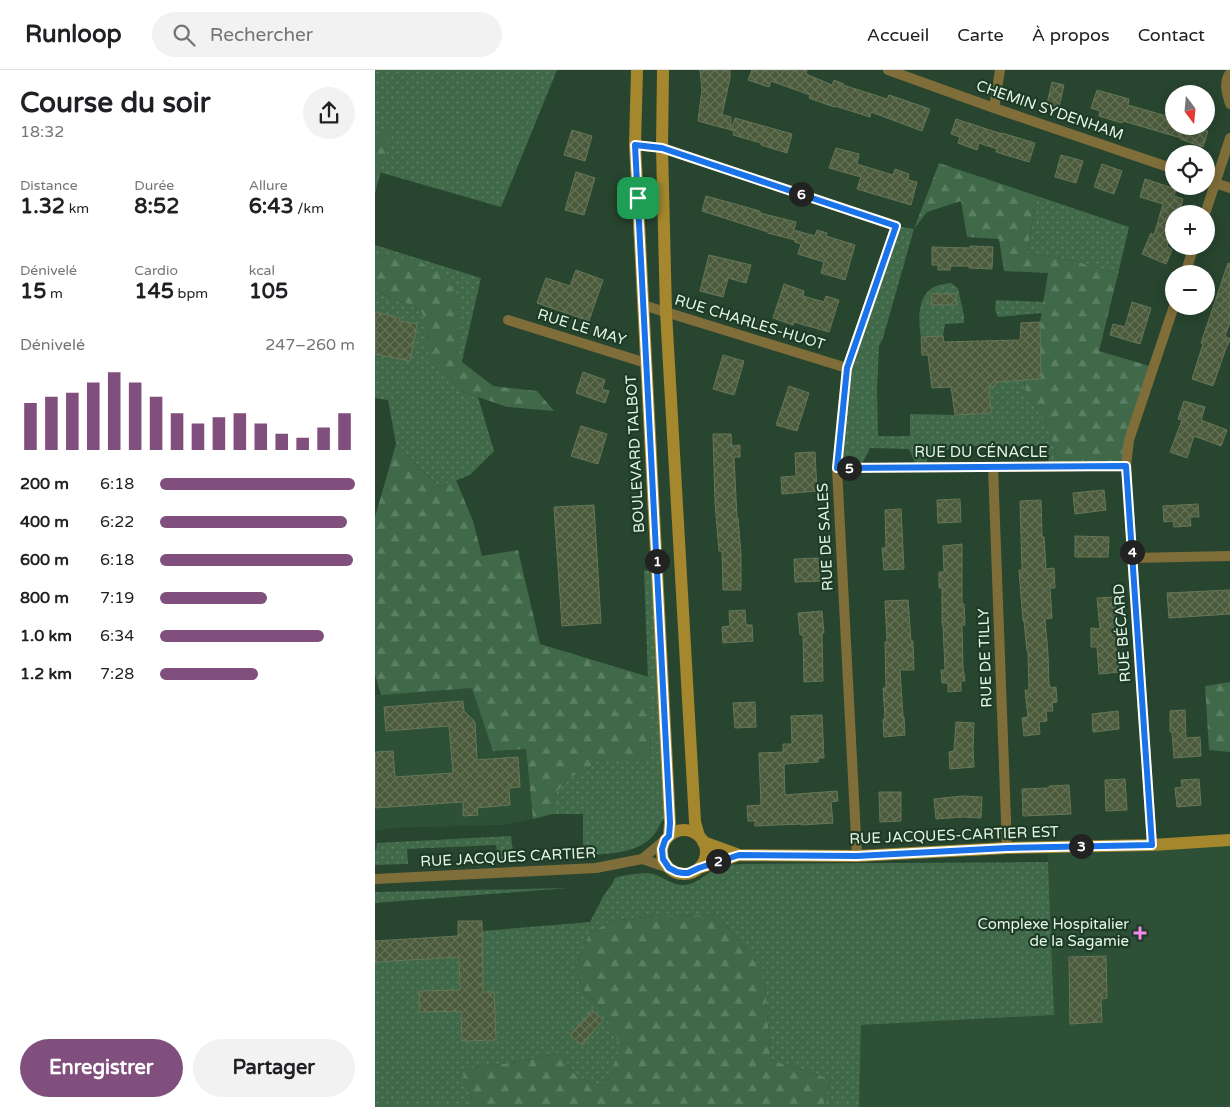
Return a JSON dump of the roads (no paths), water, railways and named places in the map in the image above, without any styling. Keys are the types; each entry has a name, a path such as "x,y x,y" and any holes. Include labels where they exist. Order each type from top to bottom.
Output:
{"main road":[{"name":"BOULEVARD TALBOT","path":"637,70 635,145 670,823 667,838"},
{"path":"663,70 662,148 666,312 695,822 705,850 705,856 699,868 688,873 677,872 669,868 662,854 667,838 677,831 683,830 689,831 701,839"},
{"name":"RUE JACQUES-CARTIER EST","path":"701,839 739,855"},
{"name":"RUE JACQUES-CARTIER EST","path":"699,868 739,855 857,856 1007,848 1152,845 1230,840"}],"street":[{"name":"CHEMIN SYDENHAM","path":"889,70 1165,166"},
{"path":"994,108 1000,70"},
{"path":"1230,73 1226,82 1230,104"},
{"path":"1215,172 1230,138"},
{"path":"635,145 662,148"},
{"name":"RUE DE SALES","path":"662,148 896,226 847,368 837,468 857,856"},
{"path":"1215,182 1230,188"},
{"name":"RUE CHARLES-HUOT","path":"643,305 847,368"},
{"name":"RUE BÉCARD","path":"1152,845 1126,466 1129,440 1171,315"},
{"name":"RUE LE MAY","path":"508,320 646,363"},
{"name":"RUE DU CÉNACLE","path":"837,468 1126,466"},
{"name":"RUE DE TILLY","path":"993,467 1007,848"},
{"path":"1132,558 1230,556"},
{"name":"RUE JACQUES CARTIER","path":"375,879 596,868 642,859 667,838"},
{"name":"RUE JACQUES CARTIER","path":"642,859 669,868"}],"place":[{"name":"Complexe Hospitalier de la Sagamie","path":"1140,933"}]}
